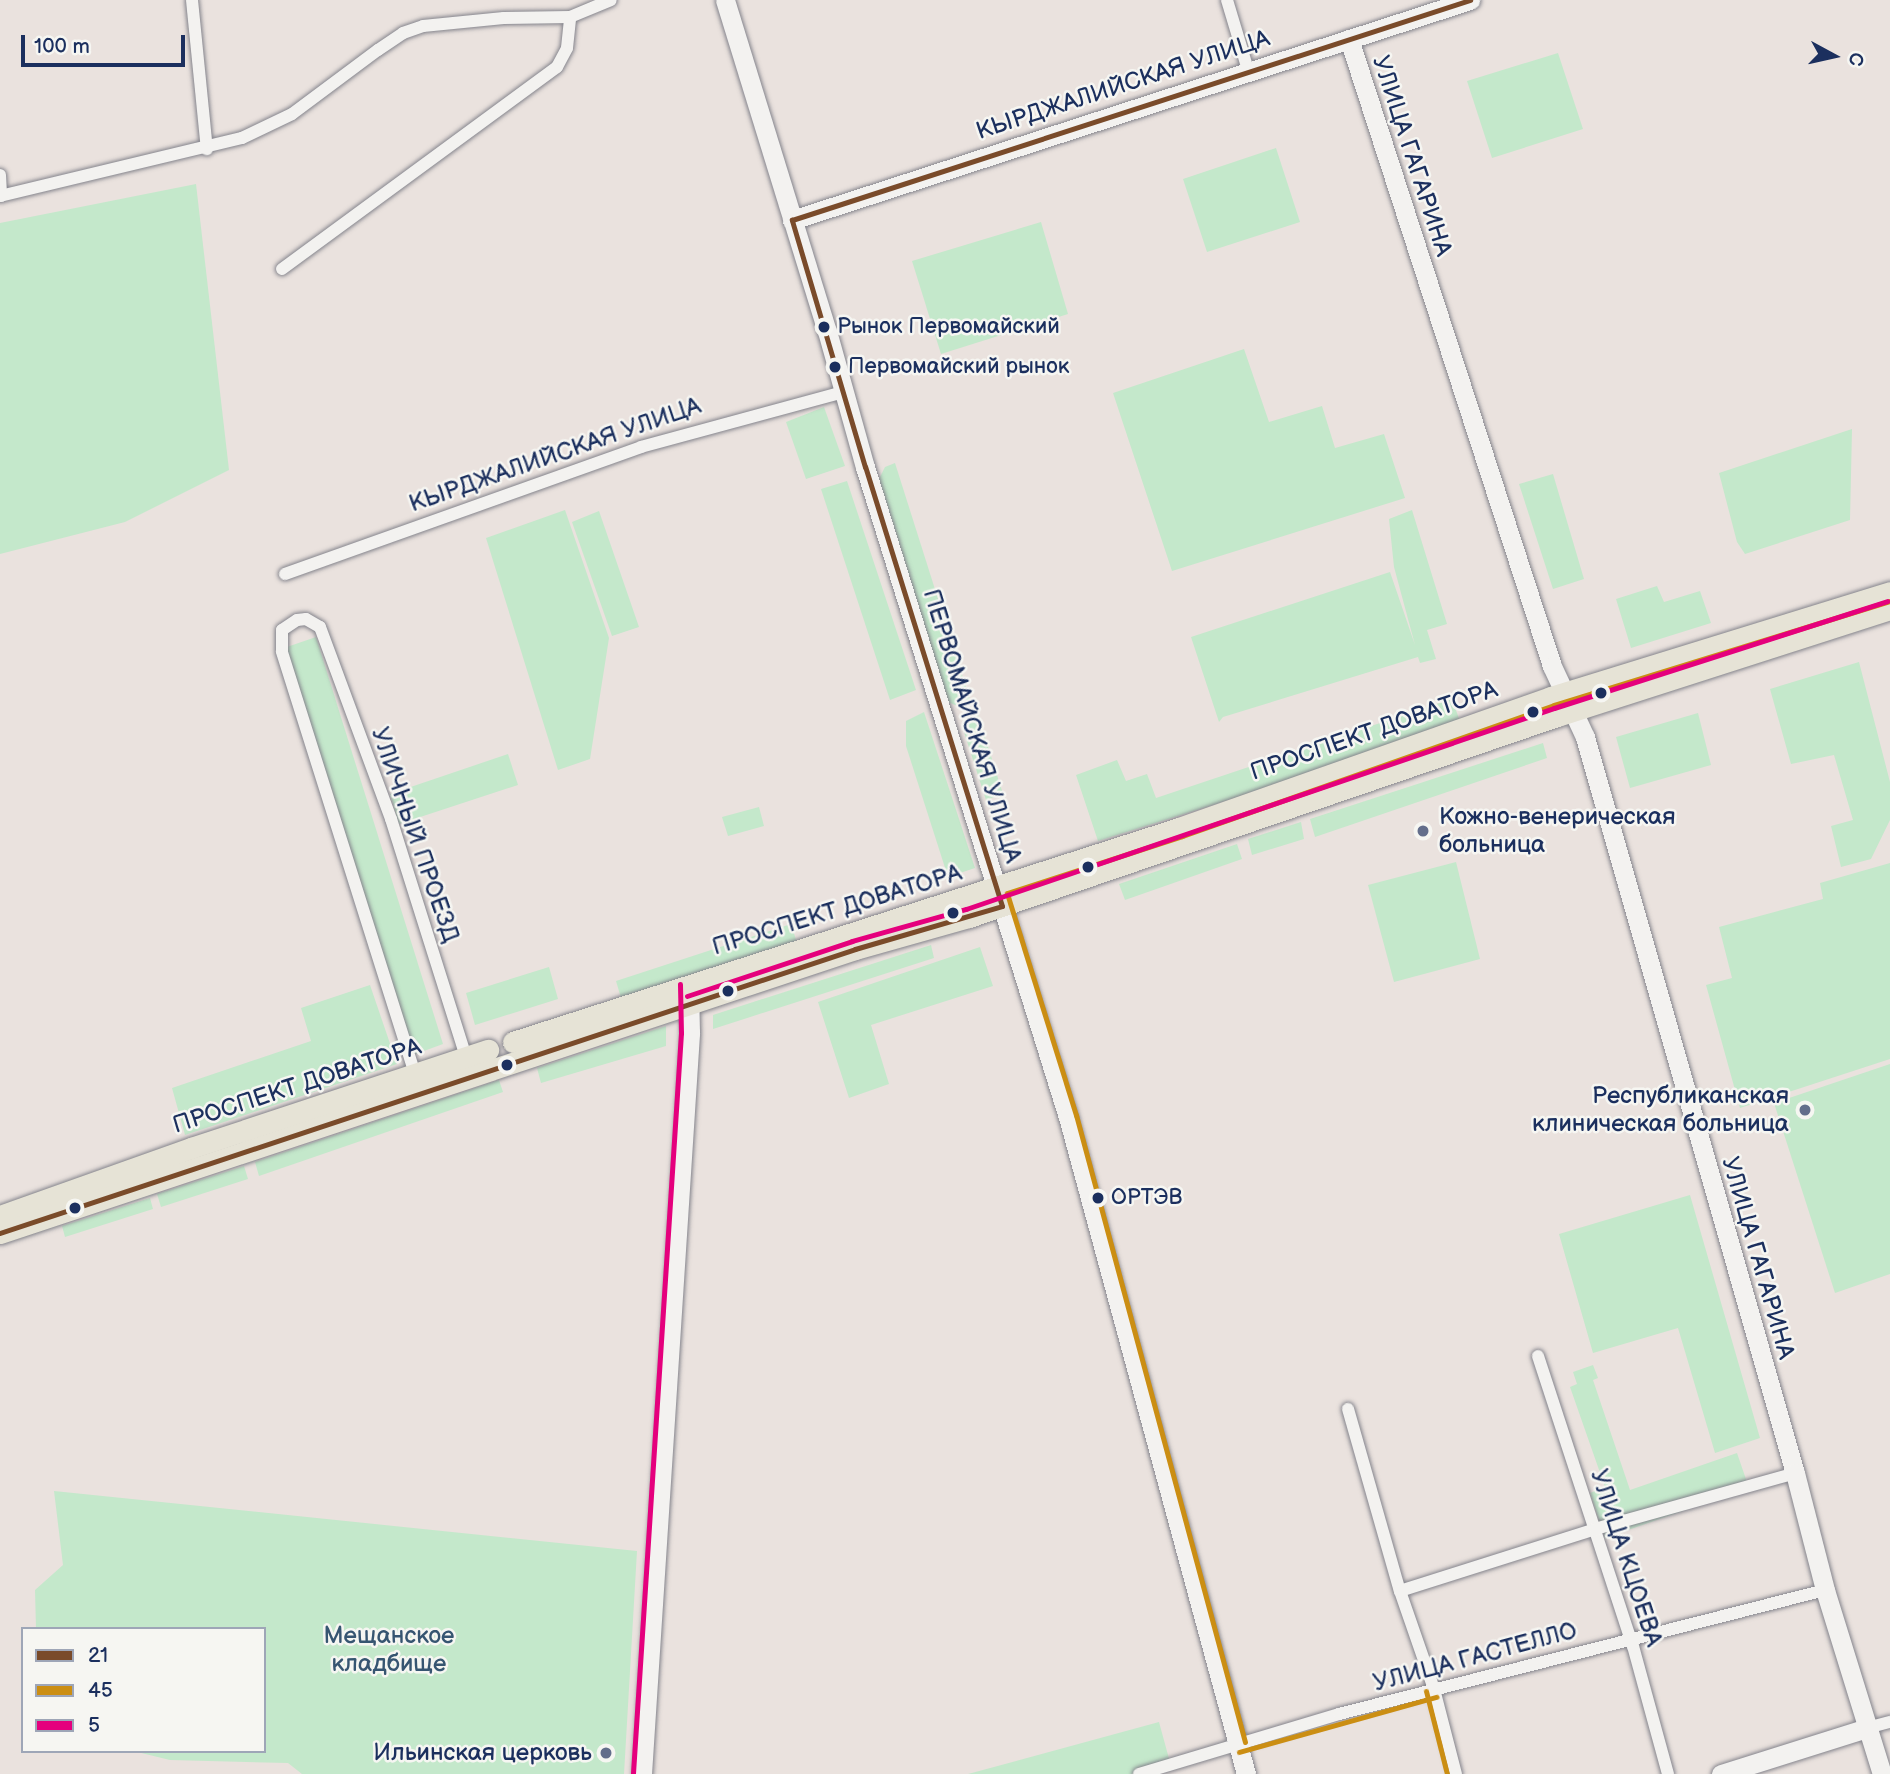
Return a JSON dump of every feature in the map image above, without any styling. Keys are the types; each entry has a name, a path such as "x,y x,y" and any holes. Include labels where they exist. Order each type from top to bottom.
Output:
{"main road":[{"name":"ПРОСПЕКТ ДОВАТОРА","path":"513,1042 855,949 1179,828 1569,702 1890,592"},
{"name":"ПРОСПЕКТ ДОВАТОРА","path":"1569,702 1890,609"},
{"name":"ПРОСПЕКТ ДОВАТОРА","path":"0,1233 690,994"},
{"name":"ПРОСПЕКТ ДОВАТОРА","path":"0,1216 191,1148 488,1050"}],"street":[{"path":"207,0 192,4 207,149"},
{"name":"ПЕРВОМАЙСКАЯ УЛИЦА","path":"725,0 843,392 1068,1117 1246,1774"},
{"path":"1227,0 1248,70"},
{"name":"КЫРДЖАЛИЙСКАЯ УЛИЦА","path":"792,220 1470,0"},
{"path":"0,175 1,196 207,149 271,126 403,33 437,24 570,17 603,2"},
{"path":"282,269 551,72 568,48 570,17"},
{"name":"УЛИЦА ГАГАРИНА","path":"1349,39 1552,666 1585,737 1795,1474 1825,1590 1882,1774"},
{"name":"КЫРДЖАЛИЙСКАЯ УЛИЦА","path":"285,574 641,447 843,392"},
{"name":"УЛИЧНЫЙ ПРОЕЗД","path":"415,1074 282,651 282,630 290,624 306,619 320,627 391,819 466,1057"},
{"path":"642,1774 690,994"},
{"name":"ПРОСПЕКТ ДОВАТОРА","path":"488,1050 513,1042"},
{"name":"УЛИЦА КЦОЕВА","path":"1538,1356 1631,1638 1668,1774"},
{"path":"1348,1409 1400,1591 1434,1689 1455,1774"},
{"path":"1400,1591 1595,1529 1795,1474"},
{"name":"УЛИЦА ГАСТЕЛЛО","path":"1139,1774 1434,1689 1825,1590"},
{"path":"1721,1774 1890,1722"}],"green space":[{"path":"1558,53 1583,129 1492,158 1467,81"},
{"path":"1276,148 1300,222 1207,252 1183,179"},
{"path":"196,184 229,470 125,522 0,554 0,223"},
{"path":"1041,222 1068,314 941,354 912,261"},
{"path":"1244,349 1269,422 1322,406 1335,448 1384,434 1405,498 1172,571 1113,393"},
{"path":"824,407 845,466 806,479 786,422"},
{"path":"1852,429 1850,520 1745,554 1737,542 1719,473"},
{"path":"895,463 971,703 960,707 948,702 879,479 885,467"},
{"path":"1553,474 1584,579 1553,589 1519,484"},
{"path":"847,481 916,690 890,700 821,489"},
{"path":"565,510 609,638 590,759 558,770 486,538"},
{"path":"1412,510 1447,624 1427,630 1436,659 1420,663 1418,657 1223,717 1219,722 1191,637 1390,572 1415,645 1394,567 1389,519"},
{"path":"599,511 639,627 612,636 572,522"},
{"path":"1657,586 1664,602 1700,591 1711,623 1631,648 1616,599"},
{"path":"316,637 443,1044 413,1055 284,648"},
{"path":"1859,662 1890,782 1890,820 1871,859 1841,867 1831,826 1853,820 1834,755 1791,764 1770,689"},
{"path":"1452,699 1462,727 1098,841 1076,775 1117,760 1126,781 1147,774 1156,798"},
{"path":"924,712 975,868 948,877 906,746 906,721"},
{"path":"1698,713 1711,765 1630,788 1616,737"},
{"path":"978,715 1003,794 986,800 963,729 966,720"},
{"path":"1543,743 1547,758 1315,837 1310,819"},
{"path":"508,754 518,785 399,824 390,794"},
{"path":"759,807 764,826 728,836 722,817"},
{"path":"1301,822 1304,839 1252,855 1248,839"},
{"path":"1237,844 1242,859 1125,900 1119,884"},
{"path":"1456,862 1480,959 1394,982 1368,885"},
{"path":"1890,863 1890,1059 1740,1108 1706,985 1732,978 1719,927 1823,899 1820,883"},
{"path":"791,924 797,943 621,998 616,981"},
{"path":"931,945 934,958 713,1029 713,1015"},
{"path":"980,947 993,986 871,1025 889,1084 849,1098 818,1002"},
{"path":"549,967 558,999 475,1025 466,993"},
{"path":"370,985 397,1064 185,1135 172,1088 311,1041 301,1008"},
{"path":"666,1026 666,1046 541,1083 537,1068"},
{"path":"1890,1064 1890,1274 1835,1293 1774,1103"},
{"path":"499,1080 503,1092 259,1176 255,1162"},
{"path":"244,1166 248,1179 161,1207 157,1194"},
{"path":"1690,1195 1760,1438 1715,1453 1678,1328 1593,1353 1559,1234"},
{"path":"150,1198 153,1209 65,1237 62,1226"},
{"path":"1593,1365 1598,1378 1593,1380 1630,1490 1737,1453 1749,1488 1605,1538 1590,1493 1605,1487 1570,1387 1577,1384 1573,1372"},
{"name":"Мещанское кладбище","path":"54,1491 637,1551 624,1774 302,1774 288,1763 170,1760 141,1753 266,1753 266,1627 36,1627 35,1590 63,1565"},
{"path":"1159,1722 1171,1766 1143,1774 968,1774"}],"transit line":[{"name":"21","path":"792,220 1470,0"},
{"name":"21","path":"0,1233 855,949 1002,906 865,467 792,220"},
{"name":"5","path":"687,996 852,941 966,909 1554,708 1887,601"},
{"name":"45","path":"1245,1742 1076,1115 1007,893 1182,836 1554,705 1890,601"},
{"name":"5","path":"633,1773 681,1033 680,984"},
{"name":"45","path":"1426,1691 1447,1774"},
{"name":"45","path":"1239,1752 1436,1697"}],"place":[{"name":"Рынок Первомайский","path":"824,327"},
{"name":"Первомайский рынок","path":"835,367"},
{"name":"Кожно-венерическая больница","path":"1423,831"},
{"name":"Республиканская клиническая больница","path":"1805,1110"},
{"name":"ОРТЭВ","path":"1098,1198"},
{"name":"Ильинская церковь","path":"606,1753"}]}
